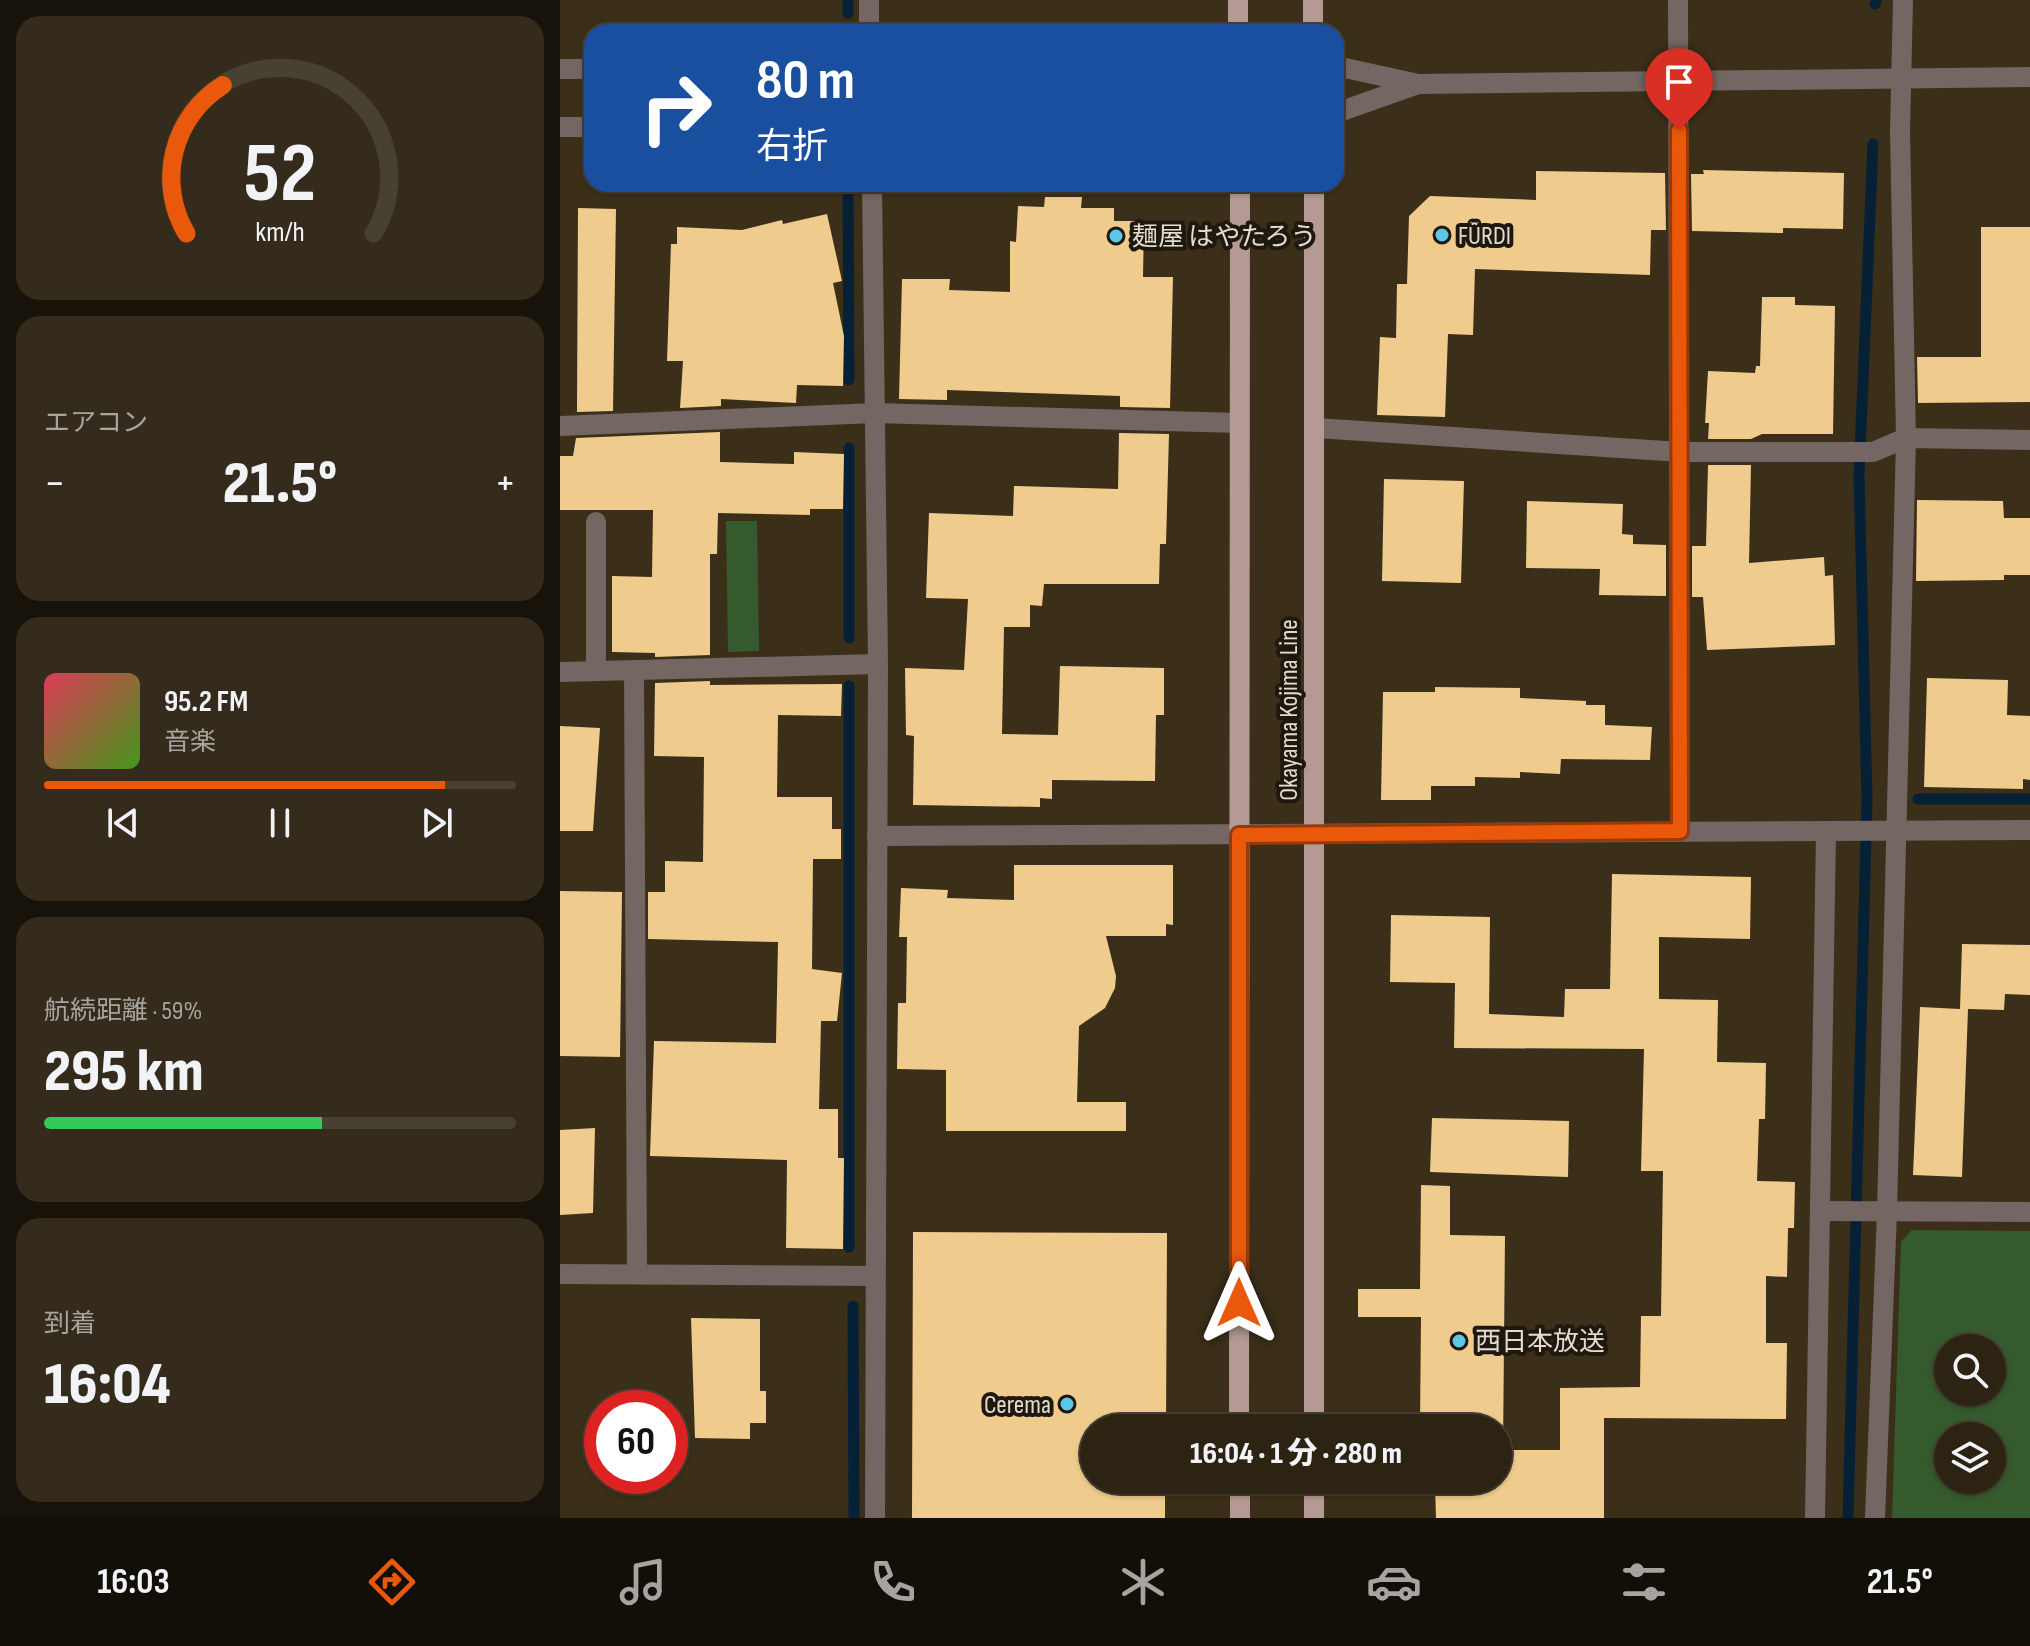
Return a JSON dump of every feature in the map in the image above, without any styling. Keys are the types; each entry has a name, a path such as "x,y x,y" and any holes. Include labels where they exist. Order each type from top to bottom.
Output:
{"main road":[{"path":"1238,0 1238,24"},
{"path":"1313,0 1313,24"},
{"name":"Okayama Kojima Line","path":"1239,1414 1240,192"},
{"name":"Okayama Kojima Line","path":"1314,192 1314,1414"},
{"path":"1240,1494 1240,1518"},
{"path":"1314,1494 1314,1518"}],"street":[{"path":"869,0 869,24"},
{"path":"1678,0 1680,831"},
{"path":"1875,1518 1887,830 1906,438 1900,77 1903,0"},
{"path":"1344,68 1418,84 2030,77"},
{"path":"560,69 584,69"},
{"path":"1344,110 1418,84"},
{"path":"560,127 584,127"},
{"path":"872,192 878,664 875,1518"},
{"path":"560,426 875,413 1239,423"},
{"path":"1316,428 1681,452 1873,452 1906,438 2030,440"},
{"path":"596,522 596,671"},
{"path":"560,672 878,664"},
{"path":"634,671 637,1274"},
{"path":"877,836 2030,830"},
{"path":"1815,1518 1826,831"},
{"path":"1822,1211 2030,1212"},
{"path":"560,1274 874,1276"}],"green space":[{"path":"726,521 757,521 759,651 728,652"},
{"path":"1912,1230 2030,1231 2030,1518 1892,1518 1901,1242"}],"building":[{"path":"1703,170 1844,173 1843,229 1783,228 1783,233 1692,231 1691,174 1704,174"},
{"path":"1536,171 1665,173 1666,230 1651,230 1650,275 1475,269 1473,335 1448,334 1445,417 1377,415 1380,337 1396,338 1397,284 1407,284 1409,216 1430,196 1536,200"},
{"path":"1045,197 1082,197 1081,208 1114,208 1114,221 1144,221 1143,277 1173,277 1170,408 1120,407 1120,396 947,390 947,400 899,399 902,279 950,279 949,290 1010,292 1010,241 1016,242 1018,206 1044,207"},
{"path":"578,208 616,209 613,411 577,412"},
{"path":"827,214 842,281 833,283 844,336 843,386 797,385 796,403 721,399 721,406 680,408 683,361 667,361 671,244 677,244 677,227 742,230 782,220 783,224"},
{"path":"1981,227 2030,227 2030,402 1918,403 1917,357 1981,357"},
{"path":"1762,297 1795,297 1795,305 1835,306 1833,434 1762,434 1751,439 1708,439 1709,423 1705,423 1708,371 1755,373 1756,366 1760,366"},
{"path":"720,432 720,462 794,464 794,452 844,454 843,509 810,509 810,515 718,513 717,554 710,554 710,655 655,657 655,653 612,652 612,576 652,577 653,510 560,510 560,456 573,456 576,438"},
{"path":"1119,433 1169,434 1166,544 1160,544 1159,584 1044,584 1042,606 1030,605 1030,627 1004,627 1002,734 1058,735 1060,666 1164,668 1164,715 1156,715 1155,781 1052,780 1052,799 1040,798 1040,807 913,805 914,736 906,735 905,668 964,670 968,599 926,598 929,513 1013,516 1014,486 1118,489"},
{"path":"1708,465 1751,465 1749,563 1824,557 1825,576 1833,575 1835,645 1707,650 1703,597 1692,597 1692,546 1706,546"},
{"path":"1384,479 1464,481 1461,583 1382,581"},
{"path":"1917,500 2003,501 2004,518 2030,518 2030,575 2004,575 2004,580 1916,581"},
{"path":"1527,501 1623,504 1622,534 1633,535 1633,544 1666,545 1666,596 1599,595 1600,569 1526,568"},
{"path":"1927,678 2008,680 2007,715 2030,716 2030,780 2023,779 2023,789 1924,787"},
{"path":"710,681 710,685 842,684 841,716 778,715 777,797 832,797 832,829 841,829 841,859 813,859 812,969 842,973 837,1021 821,1021 819,1109 838,1109 838,1158 844,1158 843,1249 786,1248 787,1160 650,1156 654,1041 776,1043 778,942 648,939 648,892 665,892 665,861 703,862 704,757 654,756 655,683"},
{"path":"1435,687 1520,688 1520,698 1586,701 1586,705 1605,705 1605,725 1652,727 1650,760 1561,759 1560,774 1520,772 1520,778 1475,777 1475,786 1431,786 1431,800 1381,800 1383,692 1435,692"},
{"path":"560,726 600,728 593,831 560,831"},
{"path":"1014,865 1173,865 1173,925 1166,924 1166,936 1106,936 1116,976 1115,988 1105,1008 1079,1026 1077,1102 1126,1102 1126,1131 946,1131 946,1070 897,1069 898,1003 906,1003 907,937 899,937 901,888 948,890 947,898 1014,900"},
{"path":"1612,874 1751,877 1750,939 1659,937 1659,999 1718,1000 1717,1062 1766,1063 1765,1119 1759,1119 1757,1181 1795,1182 1794,1228 1788,1228 1787,1277 1766,1276 1766,1343 1787,1343 1786,1419 1604,1418 1604,1518 1436,1518 1435,1494 1512,1494 1512,1450 1560,1450 1560,1388 1640,1387 1641,1316 1661,1316 1663,1171 1641,1171 1644,1049 1454,1048 1455,983 1390,982 1391,915 1490,917 1489,1014 1564,1017 1565,989 1610,989"},
{"path":"560,891 622,892 620,1057 560,1056"},
{"path":"1962,944 2030,945 2030,995 2005,994 2004,1010 1968,1009 1962,1177 1913,1175 1920,1007 1960,1009"},
{"path":"1432,1118 1569,1121 1568,1177 1430,1172"},
{"path":"595,1128 593,1213 560,1215 560,1130"},
{"path":"1421,1185 1450,1186 1450,1235 1505,1236 1503,1414 1420,1414 1421,1317 1358,1317 1358,1289 1420,1289"},
{"path":"913,1232 1167,1233 1166,1414 1080,1414 1080,1494 1165,1494 1165,1518 912,1518"},
{"path":"691,1318 760,1319 760,1391 766,1391 766,1423 750,1423 750,1439 695,1438"}],"waterway":[{"path":"848,0 848,13"},
{"path":"1875,4 1876,0"},
{"path":"1848,1518 1867,799 1859,475 1873,144"},
{"path":"848,192 849,380"},
{"path":"849,448 849,638"},
{"path":"849,686 849,1247"},
{"path":"1918,799 2030,799"},
{"path":"853,1306 854,1518"}],"place":[{"name":"FÜRDI","path":"1442,235"},
{"name":"麺屋 はやたろう","path":"1116,236"},
{"name":"西日本放送","path":"1459,1341"},
{"name":"Cerema","path":"1067,1404"}],"route":[{"path":"1239,1303 1239,835 1680,831 1679,130"}]}
